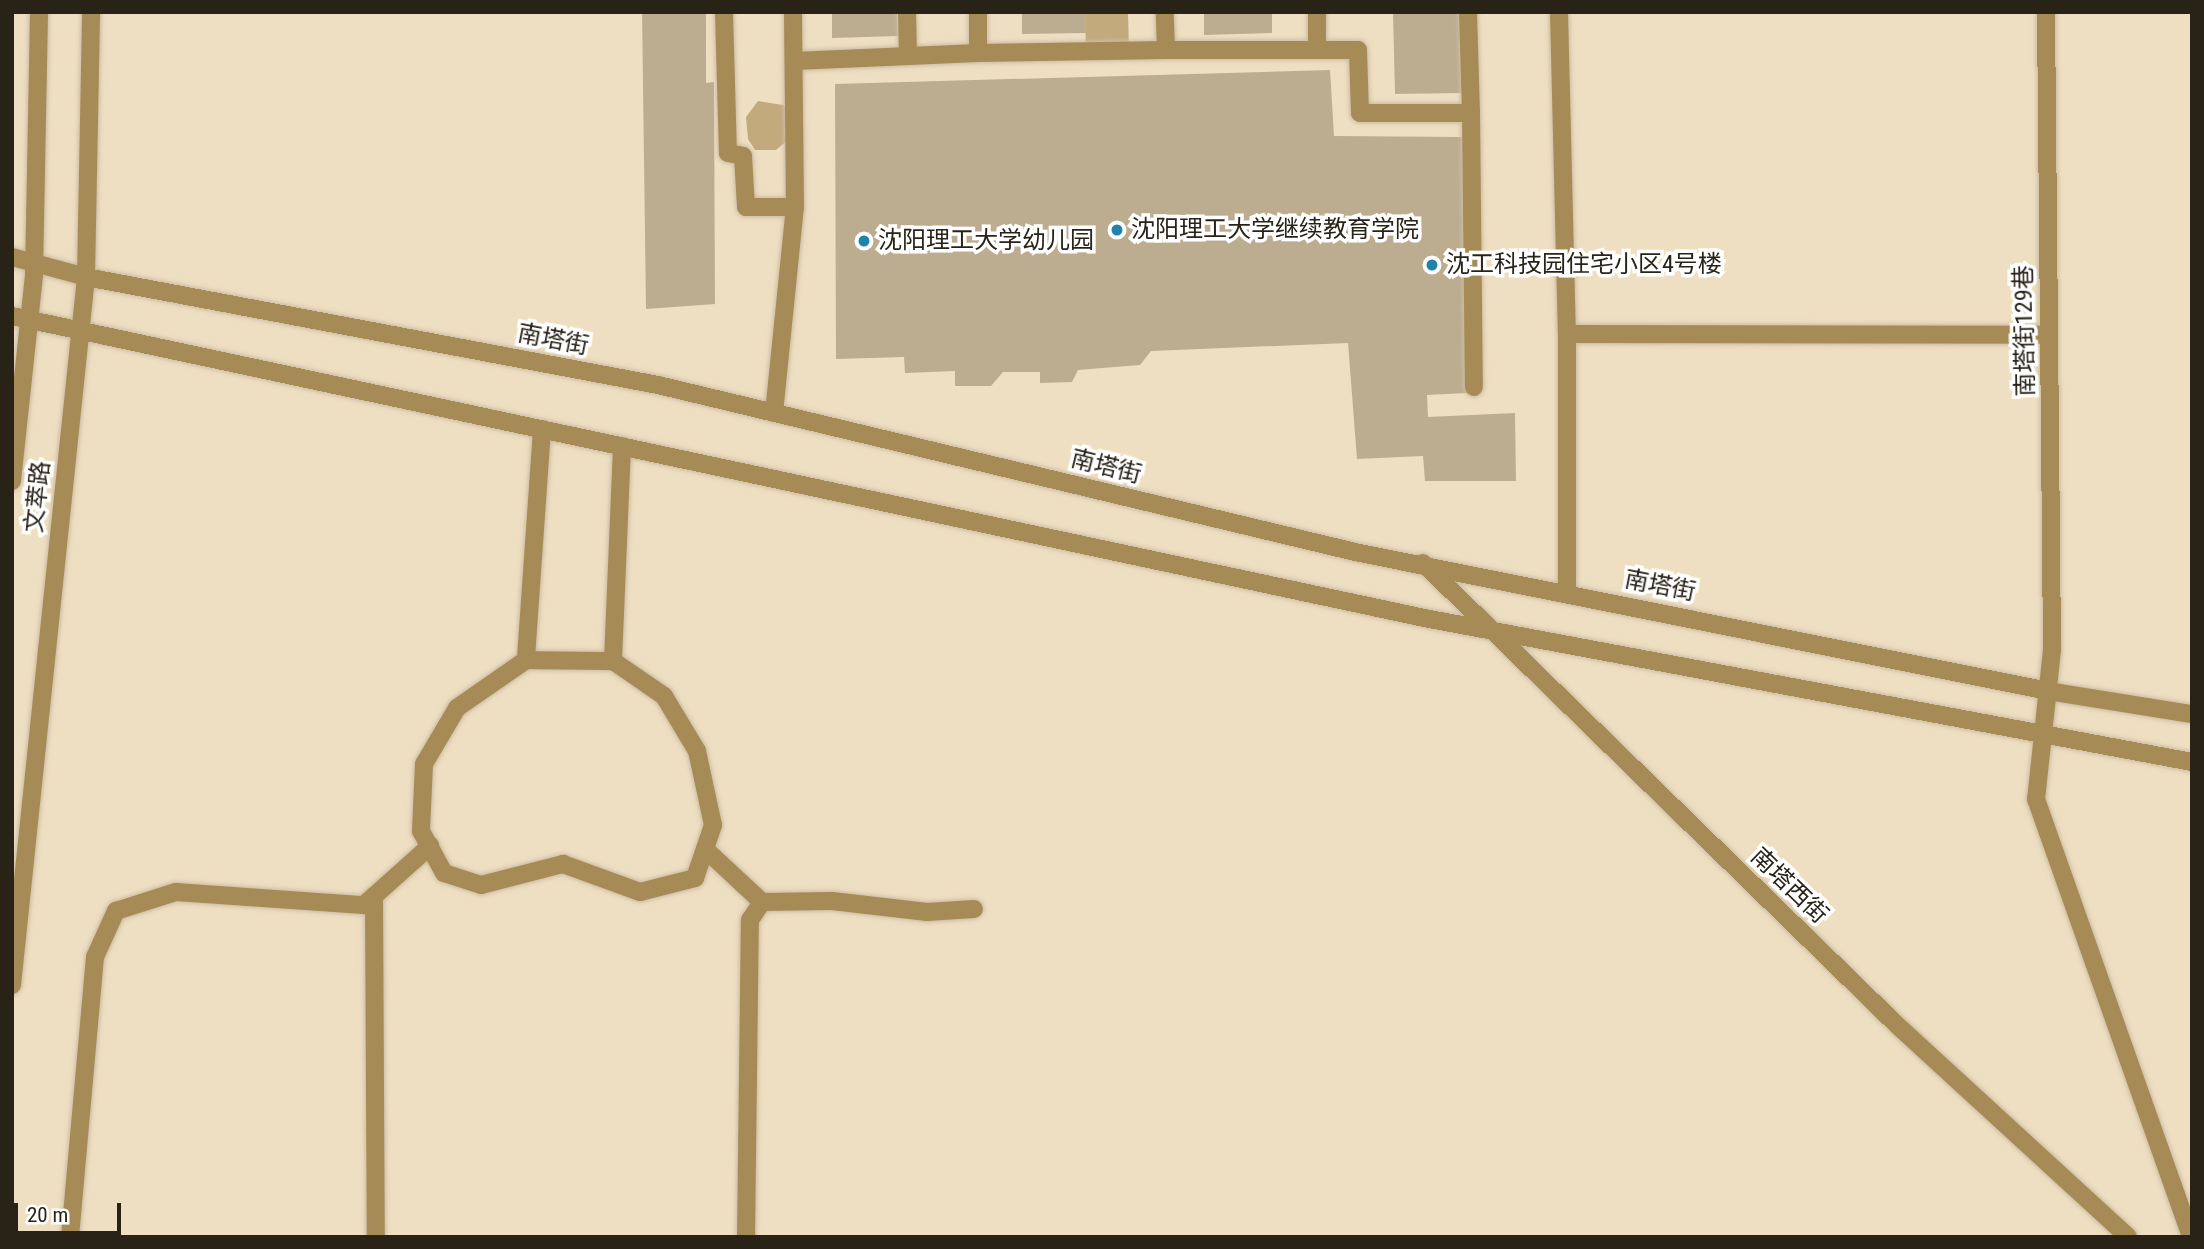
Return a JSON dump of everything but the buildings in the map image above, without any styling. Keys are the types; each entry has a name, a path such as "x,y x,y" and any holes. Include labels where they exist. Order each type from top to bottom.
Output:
{"street":[{"name":"文萃路","path":"12,481 21,318 34,263 39,12"},
{"name":"文萃路","path":"12,985 86,277 91,12"},
{"path":"724,12 728,153 743,156 746,207 795,207"},
{"path":"774,412 795,207 793,12"},
{"path":"907,12 908,56"},
{"path":"978,12 978,53"},
{"path":"1165,12 1166,50"},
{"path":"1317,12 1317,50"},
{"path":"1468,12 1474,387"},
{"path":"1559,12 1567,334 1567,592"},
{"name":"南塔街129巷","path":"2046,12 2052,650 2036,799 2191,1237"},
{"path":"794,61 978,53 1358,50 1360,113 1471,113"},
{"name":"南塔街","path":"12,257 86,277 658,385 1355,552 1423,563 2048,691 2192,713"},
{"path":"21,318 1492,631 2044,737 2192,762"},
{"path":"1567,334 2049,335"},
{"path":"526,660 542,429"},
{"path":"613,660 622,446"},
{"name":"南塔西街","path":"1423,563 1898,1026 2128,1237"},
{"path":"526,660 613,660 664,696 697,751 713,825 695,878 640,891 563,864 481,885 444,873 421,831 424,764 457,708 526,660"},
{"path":"69,1237 95,957 116,911 176,892 364,905 430,846"},
{"path":"705,849 762,902 832,901 927,912 974,909"},
{"path":"374,896 376,1237"},
{"path":"746,1237 750,920 762,902"}],"shaded area":[{"path":"1085,12 1128,12 1129,51 1086,51"},
{"path":"758,101 783,105 790,113 789,139 776,150 755,150 748,139 746,117"}],"place":[{"name":"沈阳理工大学继续教育学院","path":"1117,230"},
{"name":"沈阳理工大学幼儿园","path":"864,241"},
{"name":"沈工科技园住宅小区4号楼","path":"1432,265"}]}
